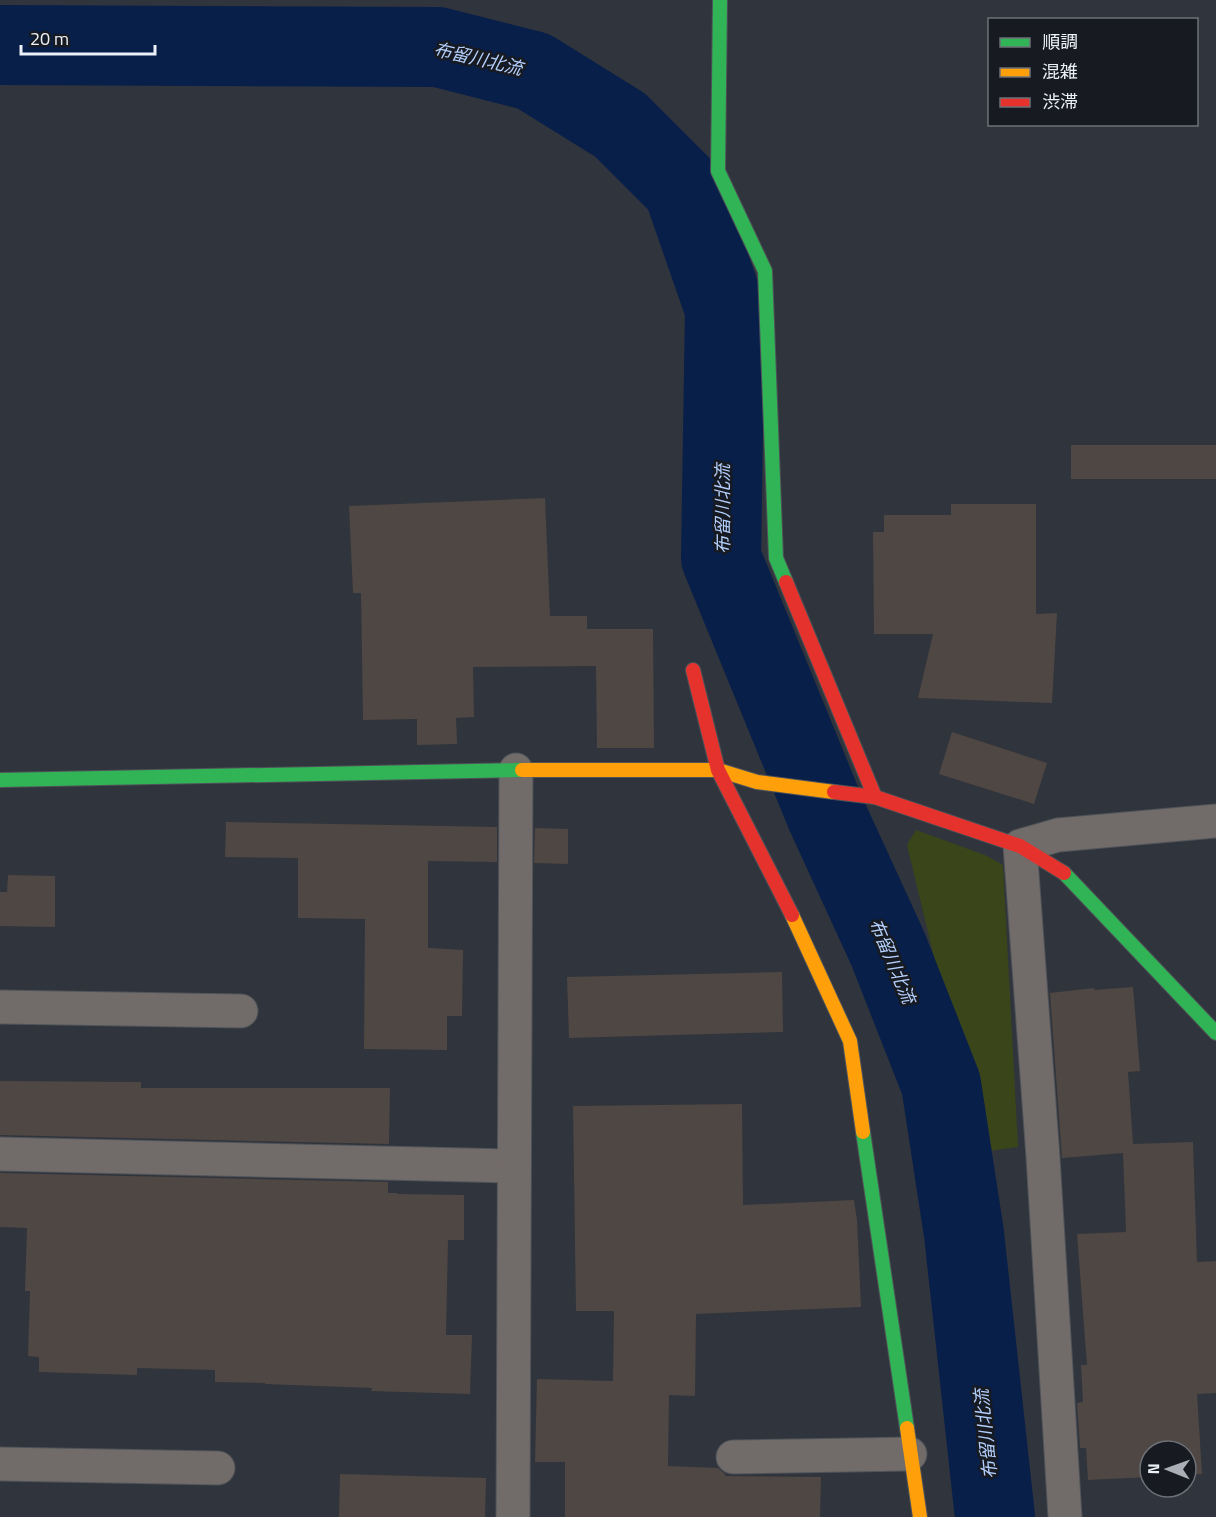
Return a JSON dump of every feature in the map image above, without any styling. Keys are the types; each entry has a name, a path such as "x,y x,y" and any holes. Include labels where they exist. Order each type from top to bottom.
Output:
{"street":[{"path":"720,0 718,171 765,271 776,558 875,797"},
{"path":"693,670 717,770 784,897 850,1041 920,1517"},
{"path":"513,1517 516,770"},
{"path":"0,780 516,770 717,770 757,782 875,797 1020,846 1060,870 1216,1033"},
{"path":"1020,846 1058,835 1216,820"},
{"path":"1020,846 1043,1157 1065,1517"},
{"path":"0,1006 241,1011"},
{"path":"0,1154 514,1166"},
{"path":"733,1457 910,1454"},
{"path":"0,1464 218,1468"}],"green space":[{"path":"916,830 985,855 1003,865 1018,1147 981,1152 907,845"}],"building":[{"path":"1071,445 1216,445 1216,479 1071,479"},
{"path":"545,498 550,616 587,616 587,629 653,629 654,748 597,748 596,666 473,667 474,717 456,718 457,744 417,745 417,719 363,720 361,593 353,593 349,506"},
{"path":"951,504 1036,504 1036,614 1057,613 1052,703 918,698 933,634 874,634 873,532 884,532 884,515 951,515"},
{"path":"952,732 1047,763 1034,804 939,774"},
{"path":"226,822 497,827 497,862 428,861 428,948 463,950 462,1016 447,1016 447,1050 364,1049 365,919 298,918 298,858 225,857"},
{"path":"535,828 568,829 568,864 534,863"},
{"path":"8,875 55,876 55,927 0,926 0,892 7,892"},
{"path":"782,972 783,1032 569,1038 567,977"},
{"path":"1133,987 1140,1071 1128,1072 1133,1144 1193,1142 1197,1262 1216,1261 1216,1393 1197,1394 1202,1474 1198,1474 1198,1439 1138,1439 1138,1478 1088,1480 1086,1448 1080,1448 1077,1403 1083,1402 1081,1365 1087,1365 1077,1234 1126,1232 1123,1153 1062,1158 1050,993 1094,988 1094,990"},
{"path":"0,1081 141,1082 141,1088 390,1088 389,1144 0,1135"},
{"path":"742,1104 743,1205 854,1200 861,1307 696,1314 695,1396 669,1395 668,1466 718,1468 725,1476 821,1477 820,1517 565,1517 565,1462 535,1462 537,1379 613,1381 614,1311 576,1311 573,1106"},
{"path":"0,1173 388,1182 388,1193 464,1195 464,1240 448,1240 446,1335 472,1335 470,1394 215,1382 215,1370 137,1368 137,1375 39,1372 39,1357 28,1356 30,1291 25,1291 27,1228 0,1227"},
{"path":"340,1474 486,1478 485,1517 339,1517"}],"waterway":[{"name":"布留川北流","path":"0,45 438,47 533,71 620,125 683,188 725,309 721,558 826,814 888,949 941,1084 964,1234 995,1517"}],"traffic: fast":[{"path":"720,0 718,171 765,271 776,558 786,582"},
{"path":"0,780 522,770"},
{"path":"1064,873 1216,1033"},
{"path":"863,1132 907,1428"}],"traffic: slow":[{"path":"522,770 718,770 757,782 834,792"},
{"path":"792,915 850,1041 863,1132"},
{"path":"907,1428 920,1517"}],"traffic: jam":[{"path":"786,582 875,797"},
{"path":"693,670 718,770 792,915"},
{"path":"834,792 875,797 1020,846 1064,873"}]}
